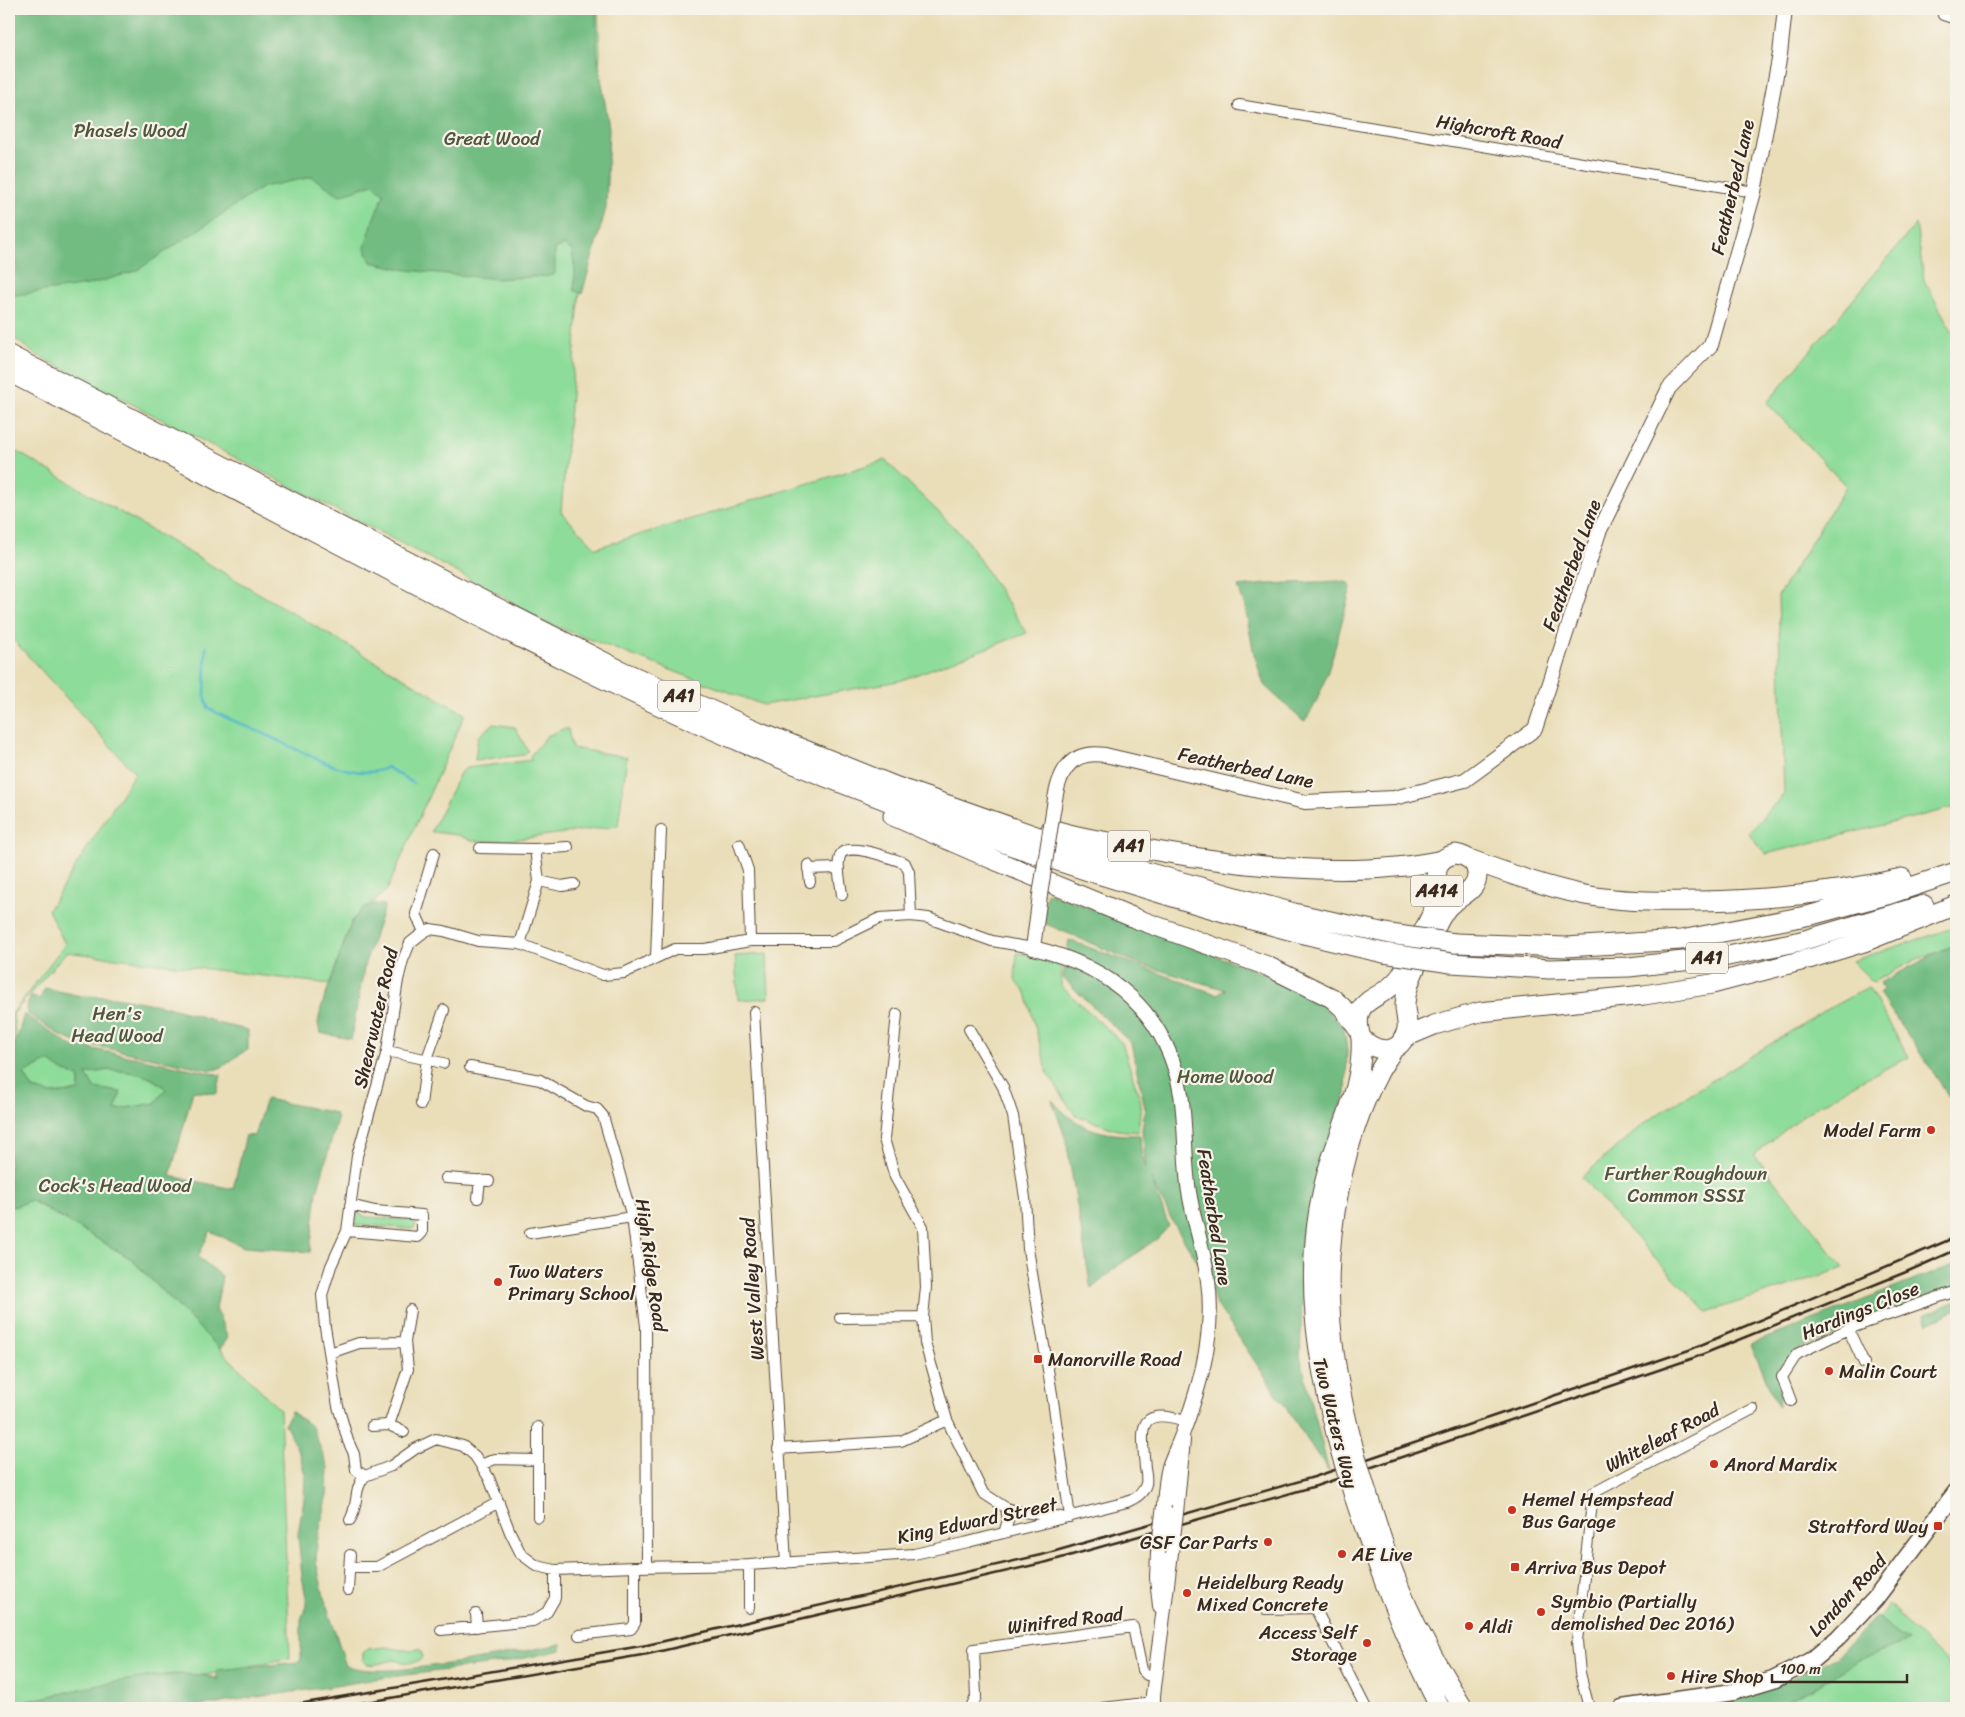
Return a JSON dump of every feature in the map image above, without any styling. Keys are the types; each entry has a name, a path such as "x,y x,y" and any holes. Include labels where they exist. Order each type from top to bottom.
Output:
{"highway":[{"name":"A41","path":"9,354 622,671 776,739 897,787 1107,861 1294,913 1390,934 1455,943 1566,947 1681,940 1811,915 1890,894 1956,872"},
{"name":"A41","path":"9,372 500,628 746,744 895,805 997,842 1108,878 1314,938 1384,953 1451,963 1549,969 1609,967 1728,956 1801,941 1956,896"},
{"path":"746,744 771,761 987,857 1137,919 1288,975 1332,998 1343,1008 1360,1033 1374,1048 1384,1050 1434,1025 1480,1012 1644,996 1712,984 1821,956 1864,942 1956,905"},
{"name":"A41","path":"974,814 1014,819 1070,834 1182,855 1255,864 1334,869 1389,868 1442,860"},
{"name":"A414","path":"1360,1033 1357,1018 1360,1010 1367,1001 1390,988 1400,977 1435,905 1437,867 1448,856 1456,854 1464,856 1476,866 1477,876 1474,887 1447,909 1411,976 1405,1007 1407,1028 1399,1043"},
{"path":"1469,859 1545,885 1586,895 1673,902 1792,897 1860,887 1956,867"},
{"name":"Two Waters Way","path":"1360,1033 1361,1067 1358,1083 1327,1173 1318,1218 1314,1261 1314,1316 1318,1351 1327,1400 1348,1452 1389,1598 1415,1659 1443,1708"},
{"name":"Two Waters Way","path":"1348,1452 1345,1414 1336,1367 1330,1306 1330,1267 1336,1210 1352,1139 1378,1074 1399,1043"},
{"name":"Two Waters Way","path":"1361,1494 1411,1613 1439,1668 1463,1708"}],"main road":[{"name":"London Road","path":"1622,1708 1733,1692 1773,1680 1811,1661 1838,1638 1875,1599 1956,1492"},
{"path":"1439,1668 1443,1708"},
{"path":"1439,1668 1470,1708"}],"street":[{"name":"Featherbed Lane","path":"1162,1619 1157,1578 1158,1553 1168,1470 1185,1426 1204,1361 1210,1298 1189,1189 1181,1096 1167,1046 1139,1004 1100,972 1082,963 1033,948 1059,778 1066,767 1075,759 1092,754 1105,755 1305,802 1394,798 1465,780 1535,729 1599,532 1669,388 1711,345 1754,192 1780,54 1786,9"},
{"path":"1943,15 1956,19"},
{"name":"Highcroft Road","path":"1239,105 1754,192"},
{"path":"656,957 661,830"},
{"path":"739,844 748,870 750,940"},
{"path":"480,848 535,849 568,847"},
{"path":"842,895 839,868 840,855 844,850 851,848 905,863 909,872 911,916"},
{"path":"520,944 539,881 535,849"},
{"path":"434,854 416,914 424,932 430,929 444,930 478,941 520,944 603,975 624,973 675,949 705,950 750,940 833,941 880,918 911,916 928,918 992,941 1033,948"},
{"path":"810,882 808,866 839,868"},
{"path":"539,881 562,886 574,884"},
{"name":"Shearwater Road","path":"365,1476 356,1470 354,1454 348,1441 338,1406 325,1327 322,1295 331,1266 347,1231 357,1156 387,1051 403,960 410,944 424,932"},
{"path":"421,1104 428,1059 444,1010"},
{"name":"West Valley Road","path":"754,1012 786,1563"},
{"path":"897,1014 884,1139 895,1177 923,1227 926,1287 923,1317 925,1343 946,1420 983,1493 1006,1508 1027,1513 1068,1518 1050,1384 1028,1249 1026,1198 1013,1116 1003,1087 969,1029"},
{"path":"387,1051 442,1062"},
{"name":"High Ridge Road","path":"470,1067 540,1080 586,1106 597,1109 603,1116 632,1218 646,1326 647,1566"},
{"path":"446,1178 485,1181 478,1198"},
{"path":"347,1231 418,1237 422,1233 422,1215 375,1211 350,1205"},
{"path":"530,1234 632,1218"},
{"name":"Hardings Close","path":"1791,1401 1782,1377 1798,1354 1848,1329 1956,1291"},
{"path":"389,1424 408,1369 405,1342 410,1310"},
{"path":"840,1318 923,1317"},
{"path":"1848,1329 1864,1363"},
{"path":"330,1353 360,1343 405,1342"},
{"name":"Whiteleaf Road","path":"1589,1708 1580,1673 1577,1641 1593,1493 1753,1409"},
{"name":"King Edward Street","path":"555,1570 647,1566 749,1566 914,1554 944,1548 1068,1518 1138,1498 1146,1485 1142,1435 1146,1422 1153,1417 1163,1415 1185,1426"},
{"path":"778,1449 901,1440 946,1420"},
{"path":"372,1426 389,1424 404,1432"},
{"name":"Featherbed Lane","path":"1153,1705 1162,1619 1168,1588 1185,1426"},
{"path":"538,1427 538,1517"},
{"path":"350,1520 356,1505 358,1484 365,1476 391,1466 415,1449 436,1439 463,1446 476,1456 489,1478 510,1532 521,1554 537,1566 555,1570 555,1598 547,1612 533,1621 441,1630"},
{"path":"481,1465 495,1459 537,1460"},
{"path":"350,1567 377,1567 499,1502"},
{"path":"1004,1533 1008,1520 1006,1508"},
{"path":"348,1590 350,1555"},
{"path":"749,1566 749,1608"},
{"path":"579,1635 631,1629 635,1623 635,1567"},
{"path":"1265,1608 1315,1608 1366,1708"},
{"path":"476,1614 477,1626"},
{"name":"Winifred Road","path":"971,1708 976,1697 974,1649 1133,1627 1142,1670 1147,1675 1155,1677"},
{"path":"1103,1708 1153,1705"}],"green space":[{"path":"9,9 598,9 600,54 561,512 596,548 885,460 966,539 1027,633 899,681 763,705 544,622 497,593 35,354 9,334"},
{"path":"9,9 596,9 597,52 609,128 606,208 582,294 574,290 575,271 572,251 564,245 555,249 555,274 548,276 497,279 407,270 371,262 365,248 373,220 384,194 373,184 340,195 312,177 263,187 136,271 88,285 9,296"},
{"path":"1916,224 1924,280 1956,339 1956,807 1766,854 1748,833 1784,794 1778,596 1846,486 1767,403"},
{"path":"9,447 465,714 387,890 352,921 330,984 66,952 13,1014 16,1042 9,1058 9,1018 65,944 48,910 135,773 9,635"},
{"path":"1340,581 1349,583 1351,588 1326,677 1320,694 1304,722 1264,685 1254,654 1245,607 1238,587"},
{"path":"493,724 515,727 528,751 524,755 475,760 478,737"},
{"path":"563,729 568,729 572,748 627,757 618,826 503,841 472,841 458,835 431,832 460,773 466,768 532,760 529,757 547,736"},
{"name":"Home Wood","path":"1047,892 1262,973 1318,1001 1344,1029 1347,1050 1346,1094 1333,1125 1305,1232 1300,1356 1329,1472 1215,1302 1210,1281 1174,1224 1151,1179 1169,1226 1158,1238 1119,1265 1091,1289 1066,1140 1052,1100 1071,1118 1091,1129 1114,1134 1140,1135 1141,1152 1146,1168 1142,1130 1145,1108 1131,1043 1063,978 1069,940 1216,994 1226,990 1142,965 1046,924 1043,914"},
{"path":"374,904 385,905 365,963 351,1039 320,1033 318,1023 321,1008 352,921 362,909"},
{"path":"1956,927 1956,946 1917,959 1873,982 1852,961"},
{"path":"1956,945 1956,1110 1939,1081 1879,993 1884,989 1880,983 1944,949"},
{"path":"1017,953 1043,958 1062,967 1061,986 1122,1043 1141,1102 1138,1132 1117,1130 1075,1115 1048,1074 1026,993 1015,980"},
{"path":"767,954 769,998 738,1000 735,956"},
{"name":"Further Roughdown Common SSSI","path":"1868,987 1909,1057 1862,1080 1806,1113 1754,1155 1844,1268 1707,1312 1618,1219 1582,1177 1650,1119 1817,1015"},
{"name":"Hen's Head Wood","path":"45,988 81,996 115,997 164,1006 210,1019 216,1023 248,1030 248,1050 221,1068 211,1070 73,1041 61,1036 28,1014 27,1005 31,996 40,999"},
{"name":"Cock's Head Wood","path":"24,1014 77,1050 83,1047 221,1075 217,1094 193,1091 170,1176 233,1189 246,1135 254,1136 266,1099 335,1113 337,1120 317,1192 310,1252 244,1247 210,1231 198,1257 222,1276 216,1309 228,1338 220,1349 130,1258 31,1200 14,1207 9,1203 9,1058","holes":["49,1061 63,1071 79,1077 79,1091 52,1094 33,1089 24,1074","108,1070 146,1076 166,1089 155,1103 115,1110 121,1092 94,1088 86,1074"]},
{"path":"49,1061 63,1071 79,1077 79,1091 52,1094 33,1089 24,1074"},
{"path":"108,1070 132,1072 146,1076 166,1089 155,1103 114,1110 93,1088 86,1074"},
{"path":"30,1200 130,1258 280,1410 290,1658 206,1675 174,1674 147,1677 9,1706 9,1203 14,1207"},
{"path":"357,1212 366,1217 413,1220 416,1226 412,1229 357,1226 355,1222"},
{"path":"1956,1264 1956,1285 1797,1350 1782,1371 1778,1407 1751,1344"},
{"path":"1956,1301 1956,1310 1928,1323 1925,1315"},
{"path":"291,1411 312,1427 328,1467 327,1498 317,1542 316,1561 324,1597 346,1666 365,1670 394,1670 475,1660 561,1644 561,1650 502,1663 374,1679 219,1704 177,1708 14,1708 18,1703 146,1677 196,1675 216,1678 217,1680 217,1670 299,1662 301,1659 301,1620 307,1603 298,1534 304,1499 305,1474 299,1453 285,1424"},
{"path":"1888,1605 1946,1661 1954,1678 1952,1708 1729,1708 1851,1655"},
{"path":"1876,1616 1908,1641 1858,1660 1818,1686 1773,1708 1707,1708 1761,1693 1838,1656"},
{"path":"385,1647 403,1650 420,1649 423,1657 420,1661 408,1663 394,1660 373,1665 363,1661 363,1653 368,1649"}],"waterway":[{"path":"206,646 205,695 208,708 325,762 359,772 374,772 387,767 413,783"}],"railway":[{"path":"275,1708 647,1645 1045,1554 1314,1477 1689,1350 1956,1237"},
{"path":"332,1708 648,1654 1047,1562 1316,1486 1691,1359 1956,1250"}],"place":[{"name":"Model Farm","path":"1931,1130"},
{"name":"Two Waters Primary School","path":"498,1282"},
{"name":"Manorville Road","path":"1038,1359"},
{"name":"Malin Court","path":"1829,1371"},
{"name":"Anord Mardix","path":"1714,1464"},
{"name":"Hemel Hempstead Bus Garage","path":"1512,1510"},
{"name":"Stratford Way","path":"1938,1526"},
{"name":"GSF Car Parts","path":"1268,1542"},
{"name":"AE Live","path":"1342,1554"},
{"name":"Arriva Bus Depot","path":"1515,1567"},
{"name":"Heidelburg Ready Mixed Concrete","path":"1187,1593"},
{"name":"Symbio (Partially demolished Dec 2016)","path":"1541,1612"},
{"name":"Aldi","path":"1469,1626"},
{"name":"Access Self Storage","path":"1367,1643"},
{"name":"Hire Shop","path":"1671,1676"}],"park label":[{"name":"Phasels Wood","path":"130,130"},
{"name":"Great Wood","path":"492,138"}]}
